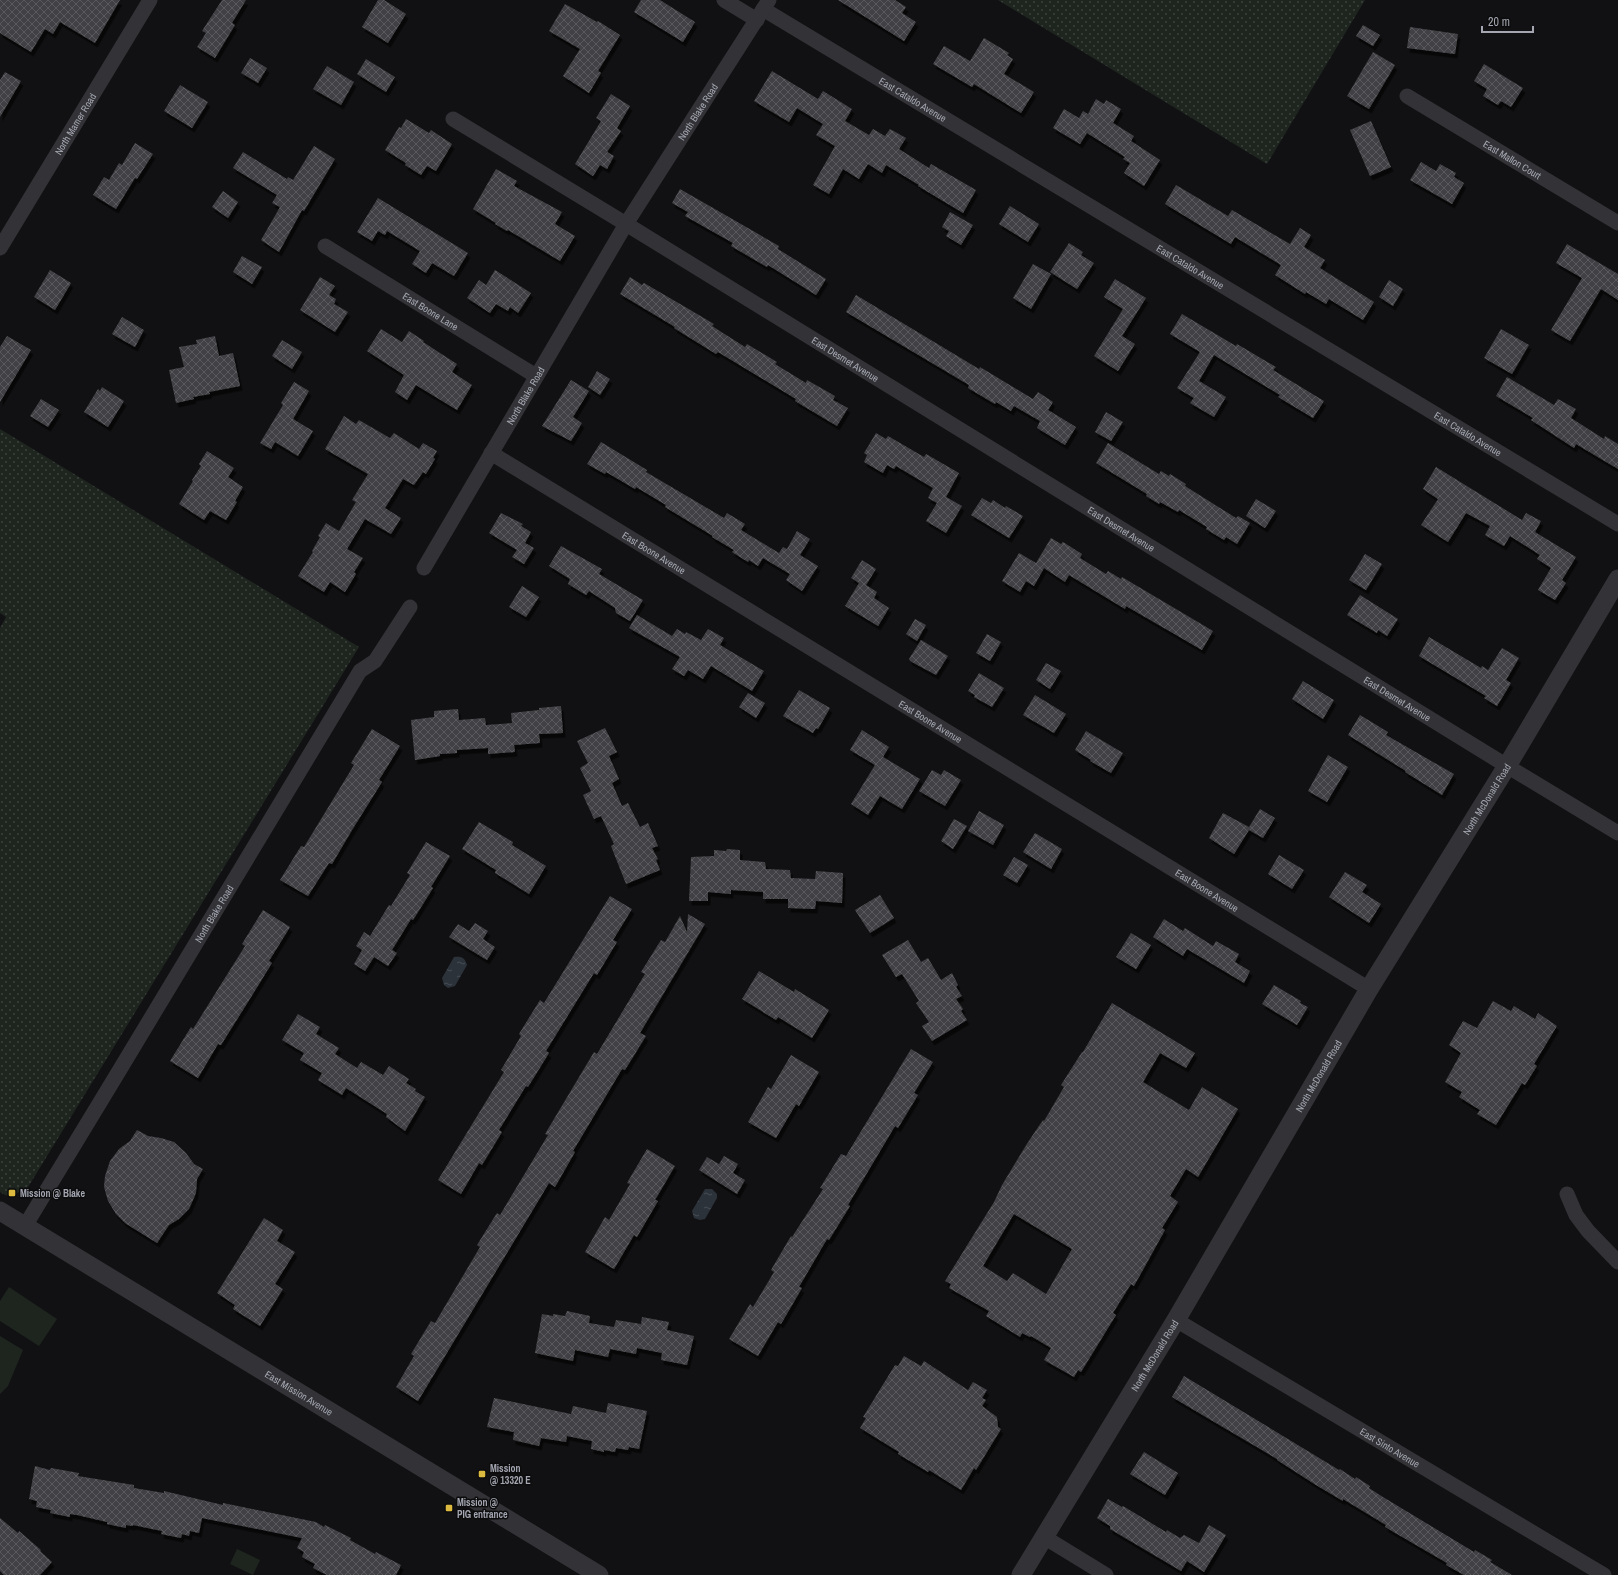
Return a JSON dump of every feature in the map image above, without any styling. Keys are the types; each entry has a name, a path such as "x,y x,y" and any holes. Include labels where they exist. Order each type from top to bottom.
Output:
{"street":[{"name":"North Mamer Road","path":"0,248 150,0"},
{"name":"East Cataldo Avenue","path":"724,0 763,10 1618,524"},
{"name":"North Blake Road","path":"424,568 626,224 763,10"},
{"name":"East Mallon Court","path":"1407,96 1618,222"},
{"path":"453,119 626,224"},
{"name":"East Desmet Avenue","path":"626,224 1618,833"},
{"name":"East Boone Lane","path":"325,246 536,376"},
{"name":"East Boone Avenue","path":"491,453 1369,989"},
{"name":"North McDonald Road","path":"1021,1575 1176,1320 1369,989 1507,766 1618,579"},
{"name":"North Blake Road","path":"25,1226 360,671 375,661 410,607"},
{"path":"1567,1194 1576,1215 1588,1231 1618,1262"},
{"name":"East Mission Avenue","path":"0,1211 599,1575"},
{"name":"East Sinto Avenue","path":"1176,1320 1604,1575"},
{"path":"1044,1537 1106,1575"}],"shaded area":[{"path":"998,0 1365,0 1267,164"},
{"path":"0,429 359,647 25,1192 21,1190 11,1196 0,1192 0,628 6,617 0,613"},
{"path":"9,1287 57,1319 39,1346 0,1321 0,1301"},
{"path":"0,1336 23,1350 8,1386 0,1394"},
{"path":"237,1549 260,1560 253,1575 230,1564"}],"water":[{"path":"454,957 463,958 467,965 455,986 448,988 444,985 442,978"},
{"path":"705,1189 712,1189 717,1194 717,1198 705,1219 700,1220 694,1218 692,1211"}],"building":[{"path":"0,0 120,0 95,43 60,22 53,34 45,29 31,52 0,33"},
{"path":"222,0 246,0 232,23 235,25 215,58 197,47 206,33 202,31"},
{"path":"378,0 384,0 406,14 388,43 362,27"},
{"path":"641,0 660,0 695,22 683,42 634,12"},
{"path":"838,0 895,0 906,7 902,13 916,22 904,41"},
{"path":"565,4 597,22 598,21 620,35 598,71 601,73 589,93 563,76 580,49 549,31"},
{"path":"1363,25 1380,35 1373,46 1356,36"},
{"path":"1410,27 1458,34 1455,54 1407,48"},
{"path":"984,38 1009,53 1007,55 1013,59 1004,74 1034,92 1021,113 974,84 972,87 933,64 944,46 970,61"},
{"path":"1373,52 1395,65 1369,109 1347,96"},
{"path":"250,58 267,68 258,83 241,73"},
{"path":"366,59 395,77 386,92 357,74"},
{"path":"1484,64 1523,88 1511,107 1501,101 1498,105 1483,96 1487,89 1474,81"},
{"path":"327,66 354,82 341,105 313,89"},
{"path":"772,71 818,99 823,91 852,109 845,121 869,135 873,129 885,136 890,129 906,138 899,149 929,168 931,164 976,190 963,213 886,165 882,173 868,164 859,179 843,169 829,194 813,185 835,146 816,135 823,124 797,108 789,122 754,101"},
{"path":"5,72 21,81 0,117 0,80"},
{"path":"180,85 208,102 192,128 164,111"},
{"path":"611,94 630,106 617,128 621,131 607,152 614,156 607,169 600,165 593,176 575,164 601,121 596,118"},
{"path":"1096,99 1104,104 1106,100 1121,109 1113,123 1134,136 1131,141 1160,160 1144,186 1124,173 1130,163 1123,159 1125,157 1087,133 1080,144 1053,128 1064,109 1079,118 1083,111 1088,114"},
{"path":"406,119 429,133 431,130 452,144 436,171 427,166 421,175 405,165 406,163 385,150 399,127 401,128"},
{"path":"1371,121 1391,167 1370,176 1350,130"},
{"path":"135,143 153,154 137,179 135,178 116,209 93,195 104,177 109,180 119,163 122,165"},
{"path":"314,146 335,159 304,211 302,210 279,252 261,240 280,207 272,203 277,195 233,168 243,152 287,179 288,177 293,180"},
{"path":"1421,162 1436,171 1440,164 1456,173 1454,177 1464,183 1452,204 1410,180"},
{"path":"496,169 517,181 514,186 562,212 555,224 575,236 560,261 508,230 507,231 495,224 496,223 473,209"},
{"path":"1176,185 1228,216 1232,210 1290,244 1300,228 1311,235 1304,247 1325,260 1320,268 1374,302 1363,320 1329,299 1326,304 1306,292 1305,294 1275,275 1281,265 1235,237 1231,244 1165,204"},
{"path":"680,189 779,246 778,249 826,279 816,295 768,265 767,267 731,246 733,243 685,216 688,212 672,203"},
{"path":"223,191 238,202 228,218 212,207"},
{"path":"378,198 468,253 454,276 432,263 426,273 412,264 420,251 387,231 385,235 378,231 372,241 357,232"},
{"path":"1010,206 1039,224 1028,242 999,224"},
{"path":"950,212 973,225 961,245 946,236 949,231 942,227"},
{"path":"1069,243 1083,252 1081,255 1094,263 1077,289 1050,272"},
{"path":"1567,244 1618,274 1618,300 1601,289 1570,341 1551,330 1582,278 1556,263"},
{"path":"242,256 262,267 252,284 233,272"},
{"path":"1033,264 1051,274 1031,309 1013,298"},
{"path":"50,270 71,283 55,310 34,297"},
{"path":"495,270 531,293 518,313 510,307 508,311 496,304 490,313 467,298 479,280 486,285"},
{"path":"320,277 335,286 329,295 336,299 334,304 348,312 335,332 300,310"},
{"path":"630,277 642,285 644,283 714,324 712,326 745,347 747,344 777,362 775,364 806,383 807,380 835,396 833,400 848,408 837,426 795,401 796,399 718,352 716,354 620,294"},
{"path":"1115,279 1146,298 1122,336 1135,344 1118,371 1094,356 1123,309 1104,297"},
{"path":"1389,280 1403,289 1393,306 1379,297"},
{"path":"856,295 979,369 980,367 1033,399 1038,392 1053,402 1048,410 1076,427 1065,445 1037,428 1040,421 1014,406 1011,411 996,402 995,404 968,388 969,385 846,312"},
{"path":"1182,314 1236,346 1237,344 1276,367 1273,370 1324,401 1313,418 1278,397 1280,395 1214,355 1199,381 1226,397 1214,417 1190,403 1194,398 1177,388 1200,352 1170,334"},
{"path":"122,317 144,330 135,347 112,334"},
{"path":"381,329 402,342 409,331 457,364 452,372 472,385 457,410 416,385 407,400 395,392 404,375 367,351"},
{"path":"1501,329 1529,345 1512,374 1484,358"},
{"path":"7,336 31,350 0,402 0,347"},
{"path":"215,336 219,356 233,353 240,386 209,392 210,394 193,397 194,399 176,403 169,370 184,367 179,347 197,344 196,340"},
{"path":"282,340 302,352 292,369 272,356"},
{"path":"597,371 610,379 600,395 588,387"},
{"path":"1507,377 1554,405 1558,399 1576,409 1571,418 1604,439 1605,436 1618,444 1618,469 1576,444 1574,448 1531,420 1533,418 1496,396"},
{"path":"571,380 589,391 573,417 582,423 571,441 542,426"},
{"path":"294,382 309,391 293,419 313,431 298,456 275,442 271,449 260,443 283,405 281,403"},
{"path":"102,387 124,401 108,427 84,412 98,389 100,391"},
{"path":"41,399 59,410 48,427 30,416"},
{"path":"1106,412 1123,422 1111,441 1095,432"},
{"path":"344,416 356,424 359,420 390,438 394,433 419,449 423,443 437,451 433,458 435,459 426,474 423,472 414,485 403,479 385,508 401,518 391,534 365,519 347,549 363,558 354,572 356,574 345,592 330,582 324,592 298,576 313,552 312,551 320,537 318,536 326,523 339,531 356,502 352,500 368,474 325,449"},
{"path":"876,433 886,439 888,436 924,457 926,454 959,473 946,497 962,506 946,533 926,521 937,503 928,498 933,488 896,466 894,469 887,465 883,473 864,462 867,455 864,453"},
{"path":"601,442 647,470 646,472 724,518 727,513 745,524 741,530 779,553 783,547 787,549 797,531 810,539 800,555 818,566 802,591 786,580 790,574 763,558 758,566 749,560 748,562 732,552 734,550 712,537 713,536 665,507 666,505 636,487 635,489 606,472 605,474 587,464"},
{"path":"1108,443 1159,474 1161,471 1169,476 1170,474 1186,484 1185,486 1236,518 1238,516 1250,523 1237,544 1226,537 1224,540 1206,529 1207,527 1179,510 1178,512 1160,502 1159,504 1146,496 1147,494 1096,463"},
{"path":"207,451 234,468 228,477 243,487 235,501 237,502 226,520 210,511 204,520 179,504 201,466 199,464"},
{"path":"1436,467 1522,520 1526,513 1541,521 1535,532 1576,557 1562,580 1566,583 1555,600 1538,590 1551,568 1537,559 1540,555 1510,536 1504,546 1485,535 1490,526 1466,513 1448,542 1421,525 1438,499 1423,489"},
{"path":"982,498 991,503 993,500 1005,508 1006,506 1023,516 1009,538 971,515"},
{"path":"1256,499 1276,511 1265,528 1246,516"},
{"path":"501,513 523,524 521,526 531,532 525,543 534,548 524,564 512,557 517,550 489,533"},
{"path":"1051,538 1061,544 1063,542 1082,554 1080,558 1106,574 1108,571 1121,579 1122,577 1213,631 1202,650 1126,606 1125,609 1069,575 1065,582 1044,568 1034,586 1026,581 1020,592 1002,581 1019,553 1036,563"},
{"path":"561,546 602,569 599,574 643,600 630,621 616,613 615,608 589,591 586,595 568,584 570,579 549,566"},
{"path":"1365,554 1382,564 1366,590 1349,580"},
{"path":"862,560 876,569 866,585 877,592 874,598 889,608 878,626 845,606 859,583 851,578"},
{"path":"522,586 539,597 526,617 509,607"},
{"path":"1360,595 1398,619 1387,636 1378,630 1377,633 1347,615"},
{"path":"637,615 672,636 677,629 685,634 686,632 701,640 708,629 724,638 720,645 764,671 752,691 711,666 703,679 688,670 684,676 672,669 680,657 629,628"},
{"path":"915,619 926,625 917,641 906,634"},
{"path":"987,634 1001,642 990,661 976,653"},
{"path":"1429,637 1481,668 1482,666 1488,670 1502,648 1519,658 1506,680 1511,683 1497,706 1484,698 1486,696 1419,656"},
{"path":"921,640 948,656 936,675 910,661 909,659"},
{"path":"1046,663 1061,671 1050,689 1036,680"},
{"path":"979,673 1004,688 992,707 974,697 975,695 968,691"},
{"path":"1303,681 1334,700 1323,719 1292,699"},
{"path":"799,690 830,708 818,729 816,728 813,733 783,716"},
{"path":"748,693 765,703 756,718 739,707"},
{"path":"1035,695 1066,714 1054,733 1023,715"},
{"path":"561,706 563,733 539,734 540,743 514,745 515,752 488,754 488,748 457,750 457,753 440,754 440,756 415,760 411,720 434,717 434,711 458,709 459,720 485,718 486,725 512,723 511,713"},
{"path":"1360,715 1388,732 1386,735 1454,774 1442,795 1348,735"},
{"path":"605,728 617,752 609,756 619,779 612,783 622,806 628,803 640,827 648,823 658,846 652,848 658,859 656,860 660,870 626,884 611,846 614,844 601,816 594,819 583,795 591,791 580,768 588,763 577,741"},
{"path":"372,729 400,746 379,780 382,782 332,864 329,863 308,896 280,880 301,846 304,847 354,765 351,763"},
{"path":"862,730 889,747 883,757 920,779 902,809 880,796 868,815 851,804 875,765 850,750"},
{"path":"1086,731 1123,753 1111,773 1075,750"},
{"path":"1328,755 1348,767 1327,802 1308,791"},
{"path":"932,770 941,775 944,770 961,780 945,806 919,791"},
{"path":"1260,809 1275,818 1263,838 1249,830 1234,854 1209,838 1223,813 1249,827"},
{"path":"979,811 1004,825 993,845 968,831"},
{"path":"954,819 967,826 953,849 941,841"},
{"path":"479,822 513,842 512,845 546,866 529,894 495,873 496,870 462,849"},
{"path":"1035,833 1062,849 1051,869 1023,852"},
{"path":"426,842 450,856 431,887 433,888 413,920 411,919 392,950 397,953 388,966 374,957 365,971 354,964 362,950 356,946 364,932 370,936 389,905 391,906 410,875 407,873"},
{"path":"727,849 740,850 740,860 765,862 766,869 790,870 791,878 815,879 816,871 843,873 842,903 816,901 815,909 788,908 788,899 763,899 763,892 731,890 731,894 708,892 708,901 689,901 691,857 714,856 714,850 726,851"},
{"path":"1279,855 1304,870 1292,889 1268,874"},
{"path":"1014,857 1028,865 1017,883 1003,875"},
{"path":"1345,872 1367,885 1362,892 1381,904 1369,923 1329,897"},
{"path":"880,895 894,918 870,933 855,910"},
{"path":"610,896 632,909 613,940 617,942 597,975 594,973 546,1051 549,1053 528,1087 526,1086 499,1130 502,1132 482,1165 479,1163 461,1194 438,1180 504,1072 501,1070 521,1036 519,1034 540,1000 544,1003"},
{"path":"263,910 290,927 269,961 272,963 221,1045 218,1044 198,1078 170,1061 191,1027 193,1029 245,946 242,944"},
{"path":"688,914 705,924 640,1033 646,1036 625,1070 622,1069 573,1151 575,1152 555,1187 549,1183 418,1401 396,1387 414,1356 411,1354 431,1321 435,1323 480,1247 477,1245 497,1213 500,1215 548,1135 545,1134 594,1052 597,1054 645,974 641,972 661,940 665,942 680,916 687,932"},
{"path":"1164,919 1183,931 1185,928 1213,946 1216,941 1239,954 1235,962 1250,971 1244,983 1187,949 1183,956 1153,937"},
{"path":"475,923 488,931 483,939 495,947 487,960 449,937 458,924 469,931"},
{"path":"1131,933 1151,945 1136,969 1116,957"},
{"path":"908,940 921,962 928,958 941,980 952,973 958,985 956,987 962,996 956,999 963,1009 961,1011 967,1020 932,1041 922,1026 929,1022 916,1003 919,1001 902,974 896,977 882,955"},
{"path":"759,971 794,992 795,989 829,1010 812,1038 778,1017 776,1020 742,999"},
{"path":"1274,985 1301,1001 1300,1003 1308,1007 1297,1025 1262,1004"},
{"path":"1493,1001 1511,1011 1514,1006 1535,1019 1538,1013 1557,1026 1534,1064 1537,1066 1525,1085 1522,1083 1496,1125 1477,1114 1480,1110 1459,1097 1462,1092 1445,1082 1461,1053 1449,1045 1463,1021 1477,1028"},
{"path":"1112,1003 1195,1053 1186,1068 1160,1053 1143,1082 1189,1110 1202,1087 1238,1109 1198,1177 1186,1169 1170,1196 1178,1202 1162,1228 1165,1230 1134,1286 1131,1284 1113,1313 1116,1315 1081,1372 1078,1370 1074,1377 1044,1360 1051,1348 1031,1336 1030,1337 1022,1333 1020,1337 986,1316 989,1311 949,1288 951,1284 945,1281 994,1202 1002,1185 1028,1142 1043,1120 1044,1121 1064,1087 1061,1085 1083,1052","holes":["1014,1214 1072,1249 1046,1294 1013,1273 1007,1281 983,1266"]},
{"path":"298,1014 320,1027 316,1034 339,1048 335,1054 357,1068 361,1062 383,1075 389,1066 409,1079 406,1083 425,1097 405,1131 386,1117 387,1114 346,1088 342,1095 318,1080 322,1073 300,1060 304,1053 282,1040"},
{"path":"911,1049 933,1062 914,1093 918,1095 898,1128 895,1126 848,1205 850,1206 829,1240 827,1239 799,1287 802,1288 781,1324 778,1322 758,1356 729,1339 750,1304 753,1307 774,1272 771,1270 791,1236 792,1237 823,1189 820,1188 841,1154 846,1156"},
{"path":"791,1055 819,1072 799,1106 796,1104 776,1138 748,1122 768,1087 771,1089"},
{"path":"137,1130 148,1136 174,1142 186,1153 194,1164 203,1169 197,1179 196,1193 189,1209 179,1219 169,1225 157,1243 125,1223 116,1214 108,1201 104,1187 105,1176 110,1161 119,1149 130,1141"},
{"path":"647,1149 675,1166 655,1200 658,1201 637,1237 634,1235 614,1269 585,1252 605,1217 609,1220 630,1184 627,1183"},
{"path":"724,1156 738,1164 733,1173 745,1180 737,1194 699,1170 707,1157 719,1164"},
{"path":"264,1218 283,1230 277,1241 295,1252 275,1284 283,1289 260,1326 233,1309 235,1305 217,1293"},
{"path":"567,1311 590,1316 589,1323 614,1327 616,1320 641,1324 642,1317 669,1322 667,1330 694,1336 687,1365 661,1360 662,1353 637,1348 636,1354 610,1349 608,1357 575,1350 573,1361 535,1353 542,1314 565,1316"},
{"path":"904,1356 921,1366 924,1361 968,1390 973,1382 987,1390 982,1398 986,1400 982,1406 997,1417 998,1427 1001,1429 976,1470 974,1468 961,1490 929,1470 928,1472 898,1454 899,1452 860,1428 866,1418 863,1417 895,1365 898,1366"},
{"path":"1184,1376 1339,1470 1340,1469 1355,1479 1356,1477 1383,1497 1474,1552 1475,1550 1492,1560 1490,1562 1512,1575 1464,1575 1446,1565 1447,1563 1385,1527 1386,1525 1343,1499 1343,1501 1316,1485 1277,1459 1172,1397"},
{"path":"494,1398 571,1414 573,1406 606,1413 608,1403 647,1411 639,1449 629,1447 628,1450 616,1448 615,1452 604,1450 604,1452 591,1449 592,1441 567,1436 566,1442 541,1438 539,1446 513,1440 514,1432 487,1427"},
{"path":"1144,1452 1178,1473 1165,1495 1130,1474"},
{"path":"35,1466 50,1470 51,1468 79,1473 78,1476 134,1485 134,1488 164,1493 164,1491 223,1505 223,1503 316,1522 324,1527 325,1525 351,1538 350,1540 375,1554 376,1552 401,1565 396,1575 327,1575 313,1568 315,1564 302,1557 304,1552 297,1548 302,1538 202,1518 199,1533 190,1531 189,1536 182,1534 181,1538 161,1534 162,1531 133,1525 126,1525 126,1528 77,1515 70,1514 70,1517 50,1513 51,1510 36,1507 37,1501 29,1499"},
{"path":"1108,1499 1122,1507 1123,1506 1166,1532 1167,1530 1180,1538 1184,1535 1199,1543 1209,1525 1226,1535 1204,1572 1187,1561 1181,1571 1110,1529 1110,1526 1097,1518"},
{"path":"0,1518 18,1533 19,1531 41,1550 40,1551 52,1562 40,1575 4,1575 0,1571"}],"place":[{"name":"Mission @ Blake","path":"12,1193"},
{"name":"Mission @ 13320 E","path":"482,1474"},
{"name":"Mission @ PIG entrance","path":"449,1508"}]}
